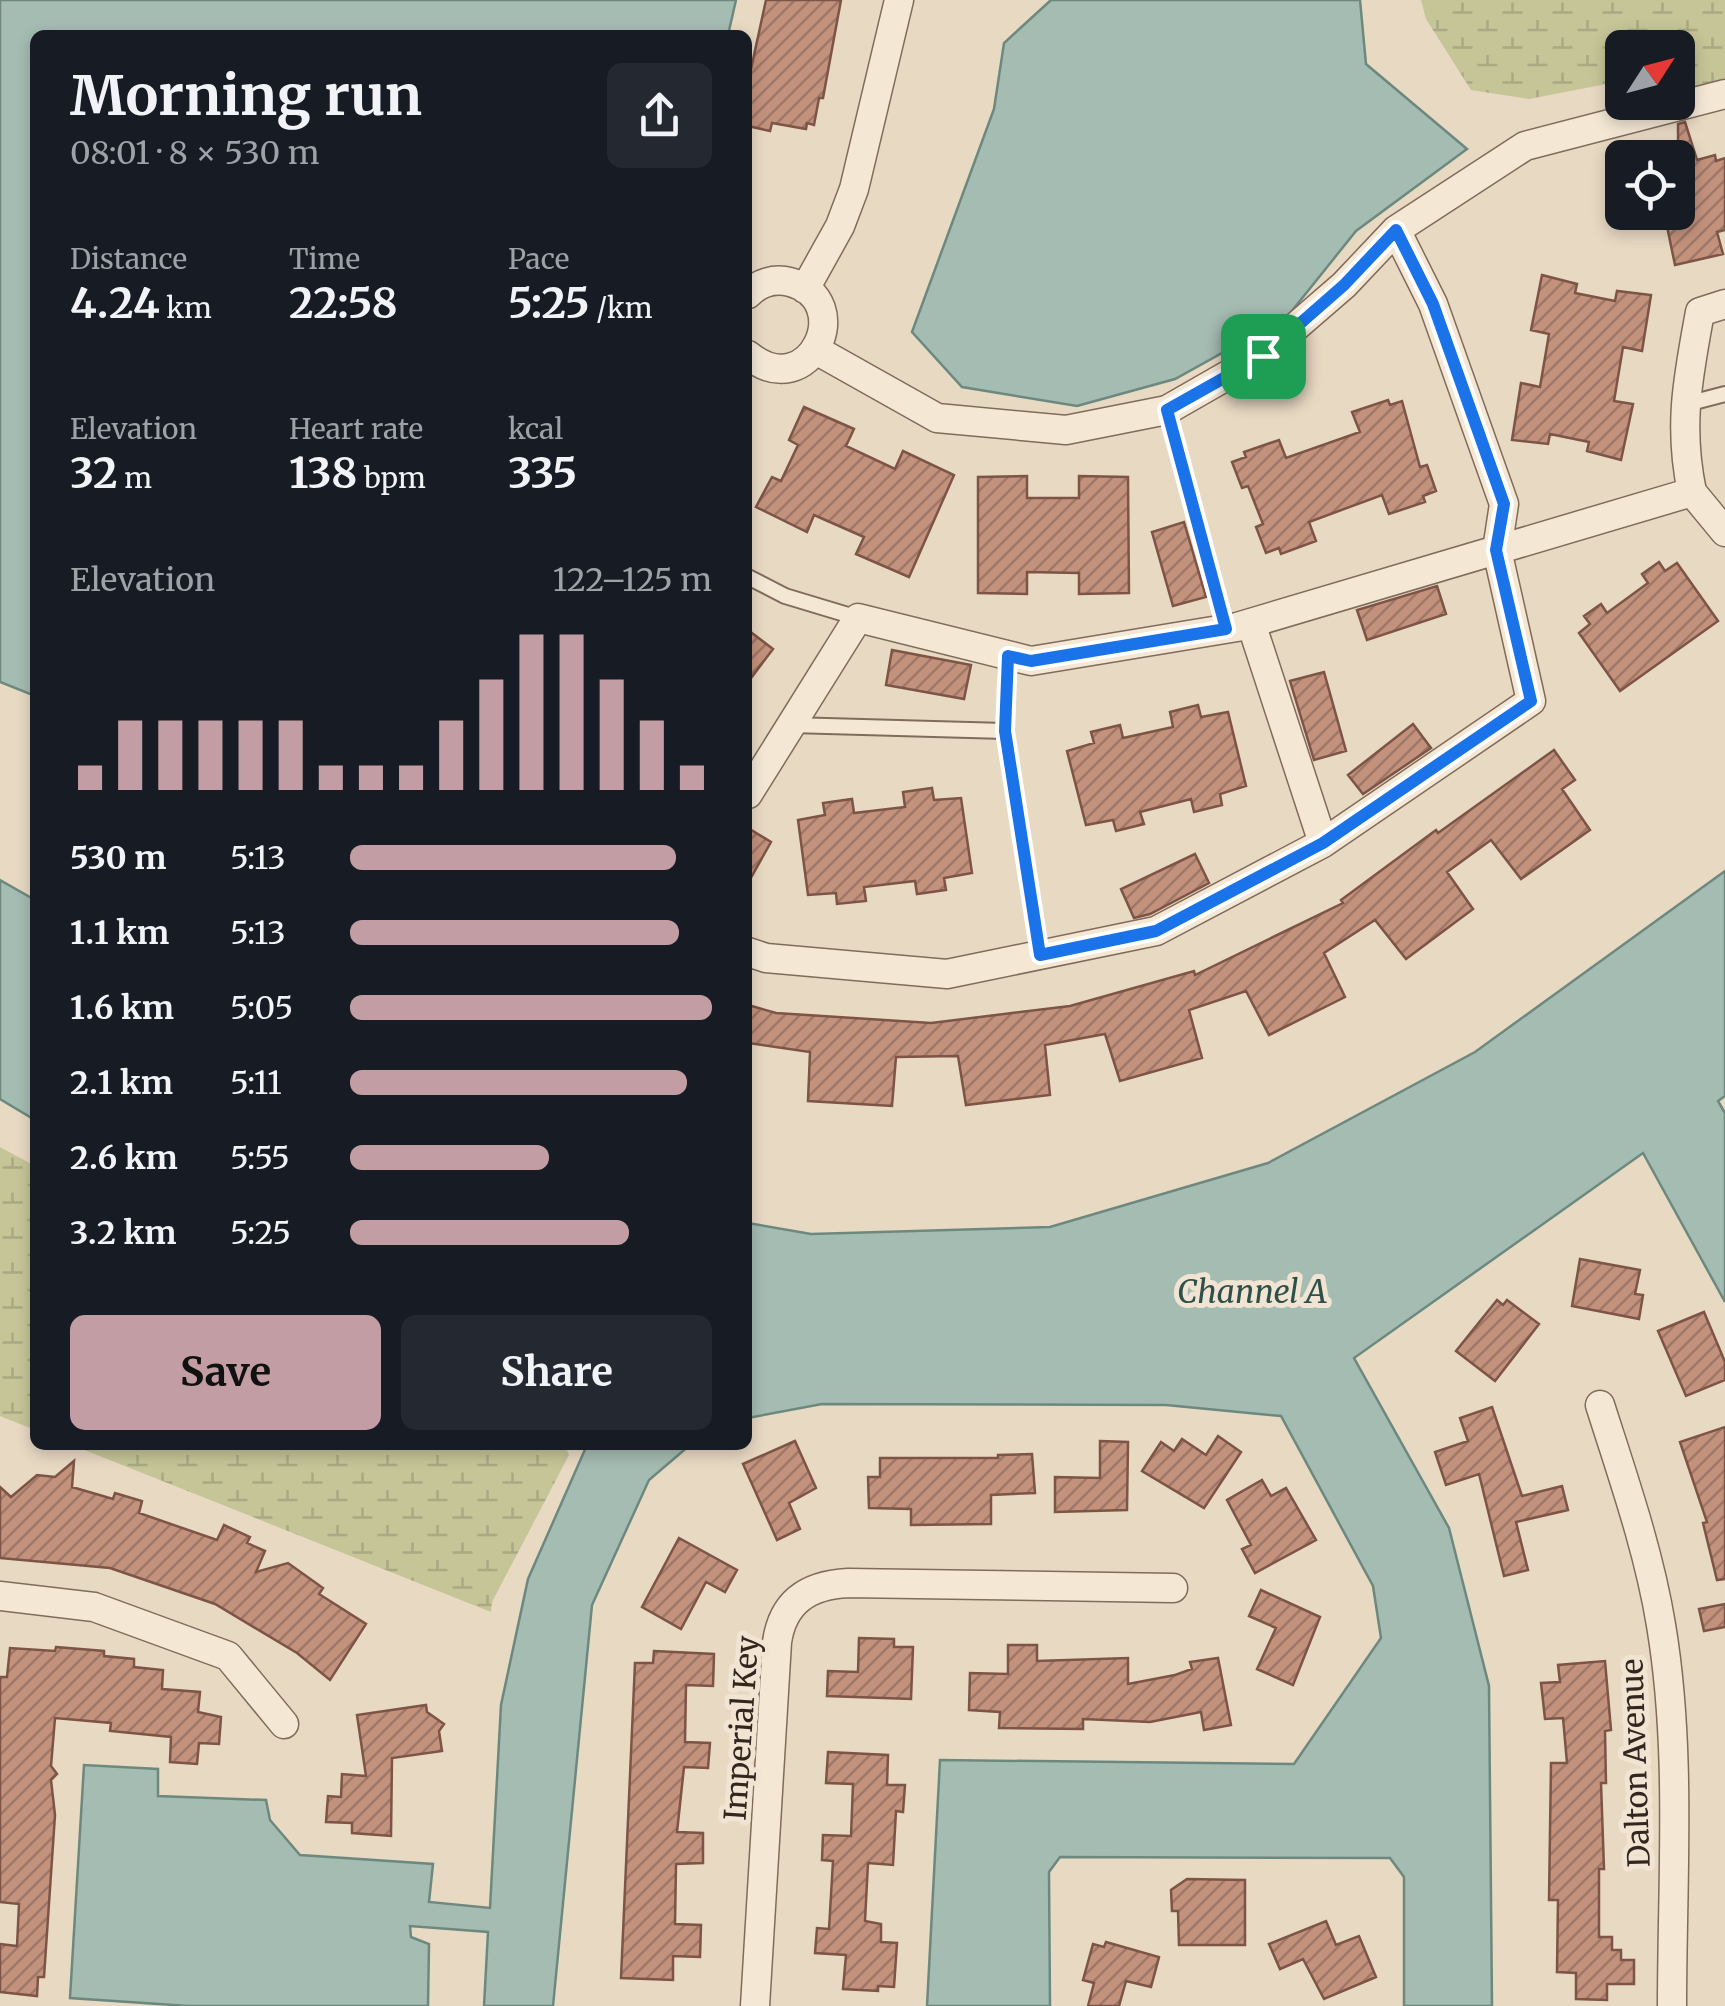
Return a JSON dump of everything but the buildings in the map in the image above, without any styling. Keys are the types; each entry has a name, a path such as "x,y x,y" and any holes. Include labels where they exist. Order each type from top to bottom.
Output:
{"street":[{"path":"805,289 840,226 854,189 899,0"},
{"path":"816,350 937,418 1066,430 1167,410 1263,356 1344,285 1396,230 1525,146 1725,94"},
{"path":"752,953 766,958 947,974 1156,931 1323,843 1531,701 1496,550 1504,504 1433,304 1396,230"},
{"path":"752,291 766,282 781,280 805,289 823,315 824,329 816,350 788,369 752,365"},
{"path":"1725,304 1700,312 1683,405 1684,451 1692,492 1725,532"},
{"path":"752,788 858,618 1031,661 1238,626 1692,492"},
{"path":"1238,626 1323,843"},
{"name":"Dalton Avenue","path":"1600,1405 1635,1517 1661,1624 1672,1733 1672,2006"},
{"name":"Imperial Key","path":"755,2006 777,1642 783,1617 798,1597 822,1586 848,1583 1172,1588"},
{"path":"0,1596 94,1607 228,1656 284,1724"}],"lane":[{"path":"1683,405 1725,394"},
{"path":"1167,410 1238,626"},
{"path":"752,579 784,596 858,618"},
{"path":"1008,656 1005,731 1040,955"},
{"path":"791,725 1005,731"}],"green space":[{"path":"1421,0 1725,0 1725,80 1695,87 1695,30 1605,30 1605,84 1529,99 1471,90 1426,19"},
{"path":"0,1147 30,1163 30,1428 0,1416"},
{"path":"85,1450 567,1450 569,1455 492,1602 491,1612"}],"water":[{"path":"0,0 736,0 729,30 30,30 30,694 0,682"},
{"path":"1051,0 1360,0 1366,64 1467,149 1356,231 1287,317 1175,379 1077,406 962,387 912,332 994,109 1004,43"},
{"name":"Channel A","path":"1725,871 1725,1096 1718,1101 1725,1113 1725,1302 1643,1153 1354,1358 1449,1528 1489,1686 1492,2006 1404,2006 1404,1877 1390,1858 1060,1857 1049,1872 1050,2006 927,2006 940,1760 1294,1764 1381,1638 1373,1586 1281,1416 1166,1405 822,1404 752,1417 752,1224 811,1234 1050,1227 1268,1163 1475,1052"},
{"path":"0,880 30,897 30,1117 0,1099"},
{"path":"585,1450 684,1450 649,1480 592,1605 553,2006 484,2006 488,1932 410,1926 411,1937 429,1944 428,2006 188,2006 70,1998 84,1765 158,1769 158,1796 266,1800 270,1820 300,1855 433,1864 429,1902 490,1908 501,1705 528,1579"}],"route":[{"path":"1396,230 1433,304 1504,504 1496,550 1531,701 1323,843 1156,931 1040,955 1005,731 1008,656 1031,661 1226,629 1167,410 1263,356 1344,285 1396,230"}]}
